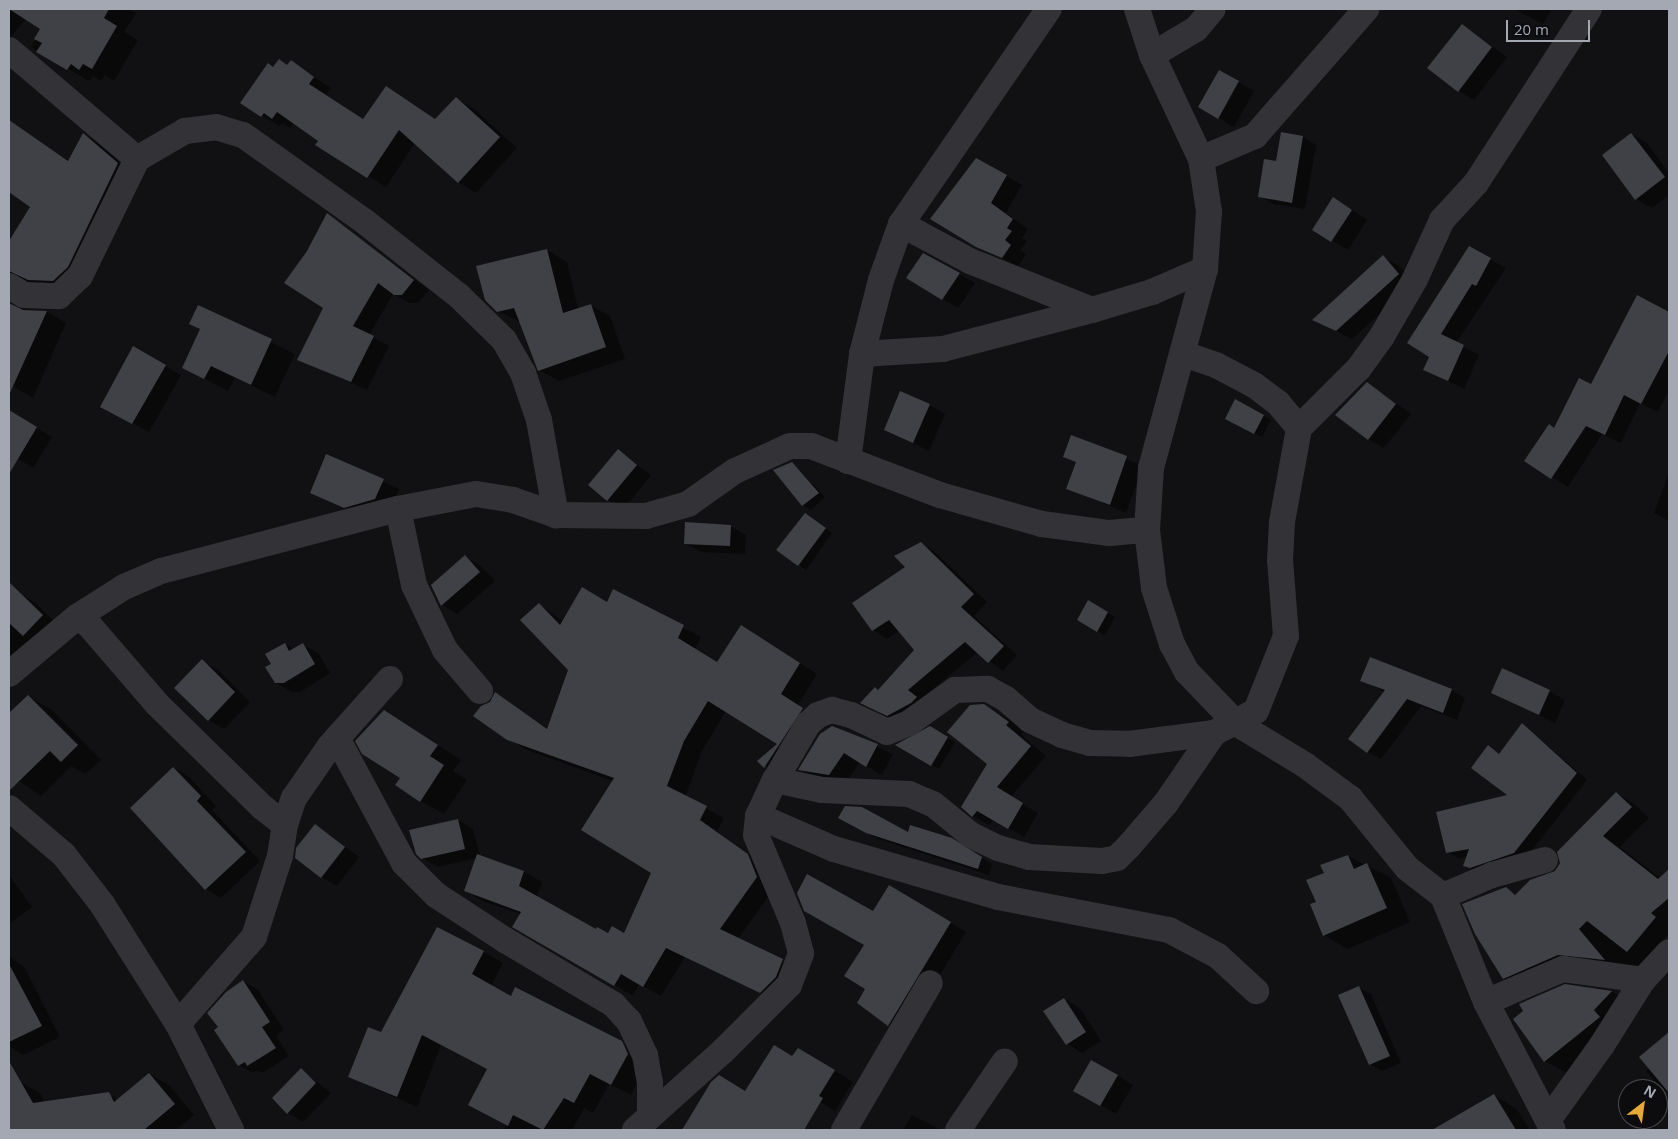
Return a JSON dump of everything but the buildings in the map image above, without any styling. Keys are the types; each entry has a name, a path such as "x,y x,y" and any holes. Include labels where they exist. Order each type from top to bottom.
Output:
{"street":[{"path":"848,460 862,354 881,280 901,224 1049,9"},
{"path":"1137,9 1152,55 1201,159 1209,210 1205,269 1184,354 1151,468 1147,530 1154,588 1172,644 1187,672 1225,728 1305,765 1350,798 1407,868 1443,896 1486,1002 1551,1125 1643,980 1669,952"},
{"path":"1152,55 1196,29 1213,9"},
{"path":"1201,159 1255,136 1366,9"},
{"path":"643,1123 723,1051 789,985 801,953 793,922 760,850 756,835 758,816 808,724 818,715 832,710 887,732 909,723 955,690 988,689 1006,699 1030,720 1062,736 1090,743 1129,744 1225,728 1256,711 1286,636 1280,560 1282,522 1299,428 1360,368 1382,336 1416,279 1442,220 1476,183 1589,9"},
{"path":"9,50 137,159"},
{"path":"9,286 24,295 59,296 80,276 137,159 185,132 216,127 243,135 364,221 459,296 504,340 523,373 539,420 556,515"},
{"path":"901,224 970,261 1092,310"},
{"path":"862,354 943,350 1152,292 1205,269"},
{"path":"1184,354 1216,365 1254,385 1278,403 1299,428"},
{"path":"9,674 77,617 124,587 161,571 398,509 476,494 513,500 556,515 646,516 688,504 735,471 790,446 811,446 982,508 1042,524 1109,533 1147,530"},
{"path":"398,509 414,585 445,650 480,691"},
{"path":"77,617 102,640 113,657 157,704 262,807 285,825"},
{"path":"178,1024 254,937 280,856 285,825 294,798 337,738 390,679"},
{"path":"776,780 822,790 910,794 933,804 970,835 998,848 1029,857 1102,861 1117,858 1143,831 1225,728"},
{"path":"337,738 404,863 436,895 505,940 613,1004 629,1022 645,1055 650,1082 643,1123"},
{"path":"9,808 69,862 102,904 178,1024 231,1130"},
{"path":"758,816 834,849 998,897 1168,930 1218,956 1256,991"},
{"path":"1443,896 1492,875 1545,860"},
{"path":"1486,1002 1563,969 1643,980"},
{"path":"844,1130 930,983"},
{"path":"958,1130 1004,1061"}]}
